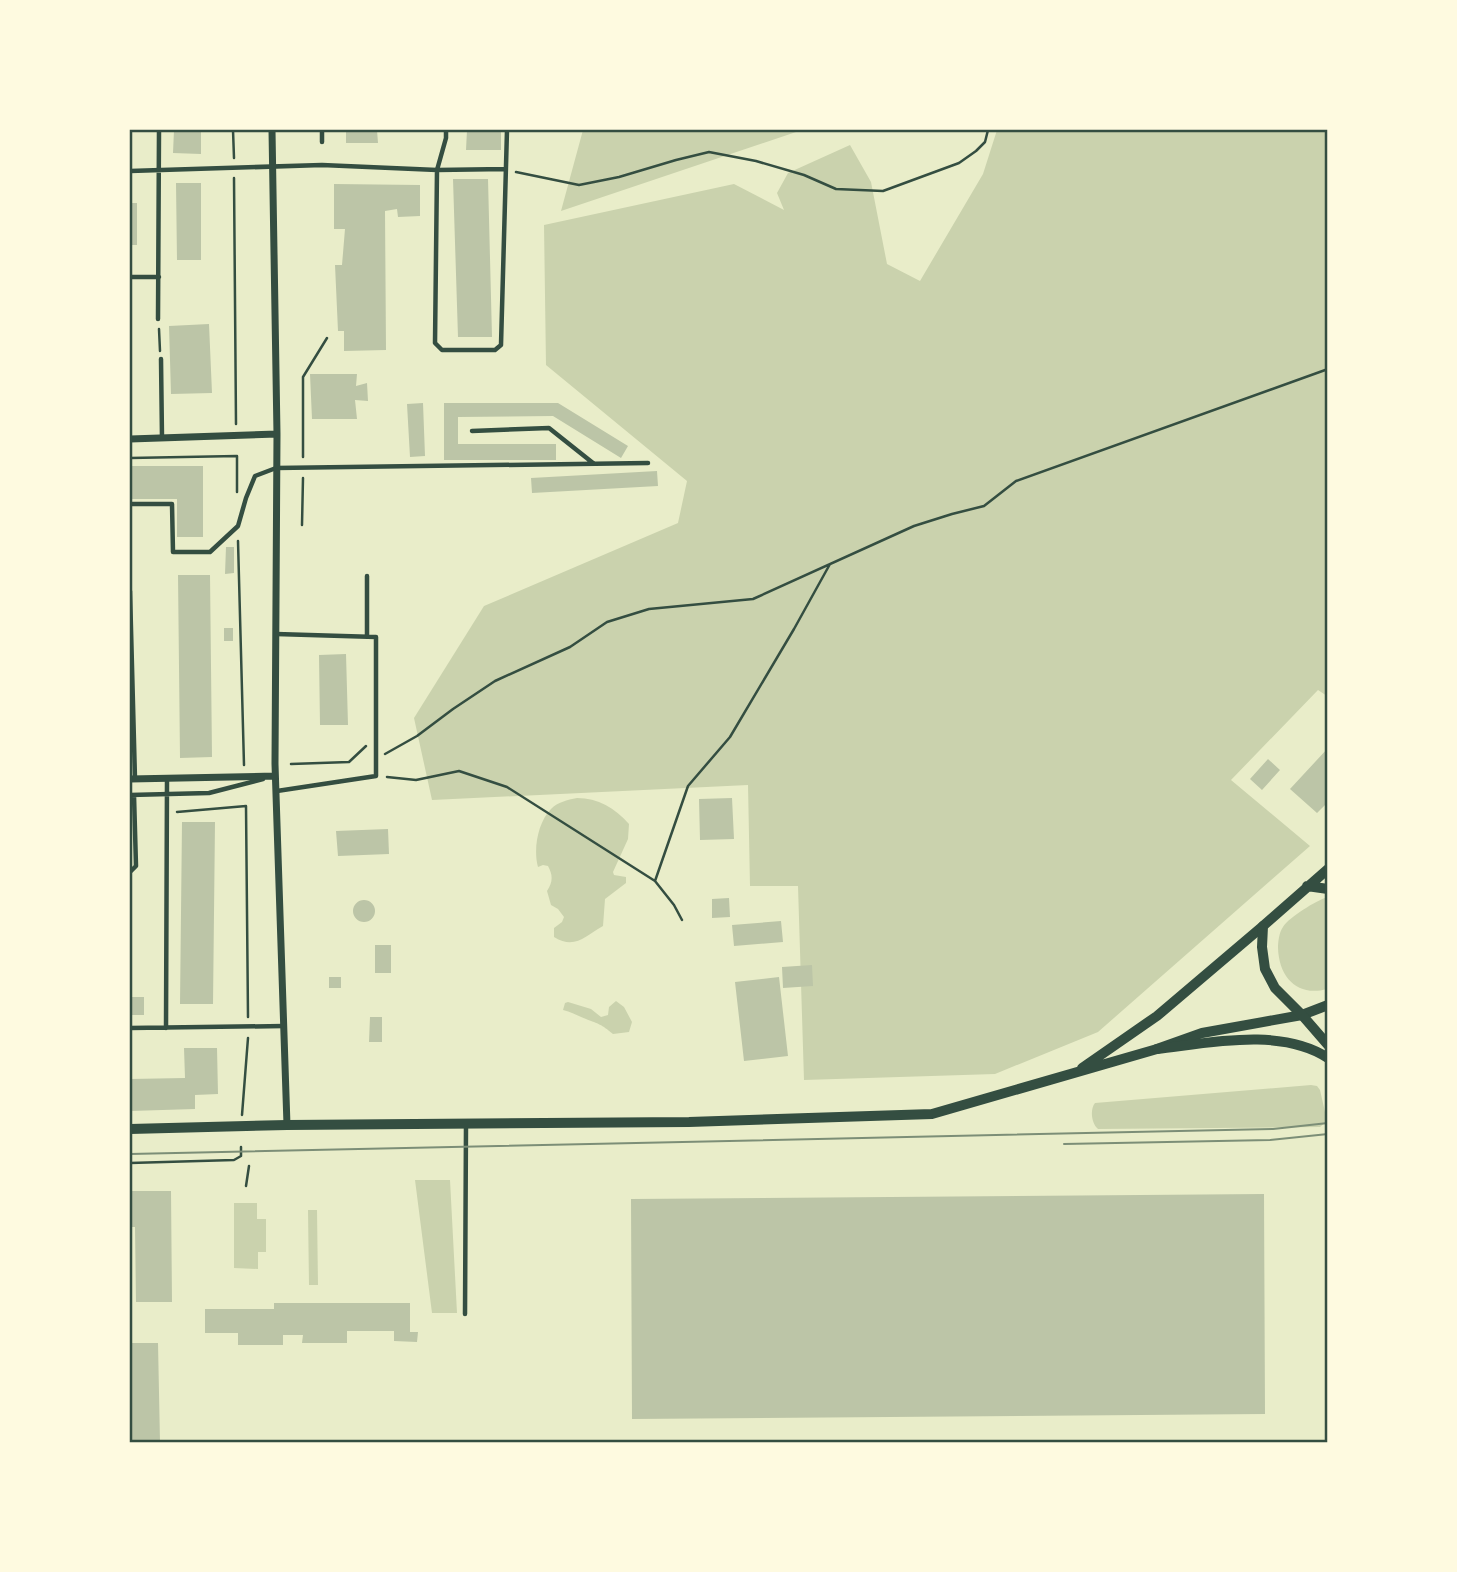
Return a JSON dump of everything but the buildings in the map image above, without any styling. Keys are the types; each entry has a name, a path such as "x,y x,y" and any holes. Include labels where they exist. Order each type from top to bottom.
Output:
{"main road":[{"path":"1328,869 1263,926 1262,947 1265,968 1275,988 1328,1045"},
{"path":"1307,886 1328,889"},
{"path":"1157,1049 1241,1040 1285,1043 1307,1048 1328,1058"}],"street":[{"path":"272,130 276,435 275,776 287,1125"},
{"path":"130,439 276,435"},
{"path":"132,779 275,776"},
{"path":"1076,1073 1157,1016 1263,926"},
{"path":"130,1129 689,1122 932,1114 1157,1049 1202,1033 1302,1015 1328,1006"}],"lane":[{"path":"158,319 159,130"},
{"path":"322,130 322,142"},
{"path":"446,130 438,170 435,343 442,350 495,350 501,345 507,130"},
{"path":"130,171 322,165 438,170 506,169"},
{"path":"130,277 159,277"},
{"path":"161,359 162,438"},
{"path":"472,431 549,428 594,464"},
{"path":"130,504 172,504 173,552 211,552 238,526 255,477 276,468 648,463"},
{"path":"367,576 367,636"},
{"path":"130,591 132,779"},
{"path":"276,634 376,637 376,776 276,792"},
{"path":"130,872 136,866 132,795 209,793 275,776"},
{"path":"166,1028 167,778"},
{"path":"130,1028 284,1026"},
{"path":"465,1314 466,1124"}],"path":[{"path":"233,130 236,424"},
{"path":"506,169 579,185 709,152 804,174 836,189 883,191 959,163 985,142 988,130"},
{"path":"158,319 161,359"},
{"path":"302,525 303,377 327,338"},
{"path":"376,759 417,736 495,681 570,648 607,622 649,609 753,599 914,526 984,506 1016,481 1328,369"},
{"path":"130,458 237,456 237,498"},
{"path":"238,526 244,765"},
{"path":"655,881 688,786 730,737 830,564"},
{"path":"291,764 349,762 376,737"},
{"path":"376,776 416,780 459,771 507,787 655,881 682,920"},
{"path":"167,812 246,806 248,1027 242,1122"},
{"path":"130,1163 233,1160 241,1156 241,1147"},
{"path":"246,1186 249,1166"}],"green space":[{"path":"583,130 802,130 561,211"},
{"path":"997,130 1327,130 1327,696 1318,690 1231,780 1310,846 1098,1032 995,1074 804,1080 798,886 750,886 748,785 432,800 414,718 484,606 678,523 687,481 546,365 544,225 734,184 784,210 777,193 788,173 850,145 871,182 887,264 920,281 983,174"},
{"path":"577,798 606,805 629,824 628,839 613,872 614,875 626,877 626,883 605,899 603,926 580,940 568,942 554,937 554,928 564,917 551,905 547,891 551,872 548,866 538,867 536,844 543,821 551,809"},
{"path":"1327,897 1327,989 1307,990 1292,983 1286,976 1279,959 1279,937 1286,923"},
{"path":"616,1001 624,1007 632,1022 629,1032 613,1034 600,1025 563,1010 568,1002 591,1009 601,1017 608,1015 609,1007"},
{"path":"1311,1085 1320,1090 1327,1121 1320,1127 1098,1129 1092,1116 1095,1103"},
{"path":"415,1180 450,1180 457,1313 432,1313"},
{"path":"234,1203 257,1203 257,1219 266,1219 266,1252 258,1252 258,1269 234,1268"},
{"path":"308,1210 317,1210 318,1285 309,1285"}],"tram line":[{"path":"130,1154 1273,1129 1328,1123"},
{"path":"1064,1144 1270,1140 1328,1134"}]}
